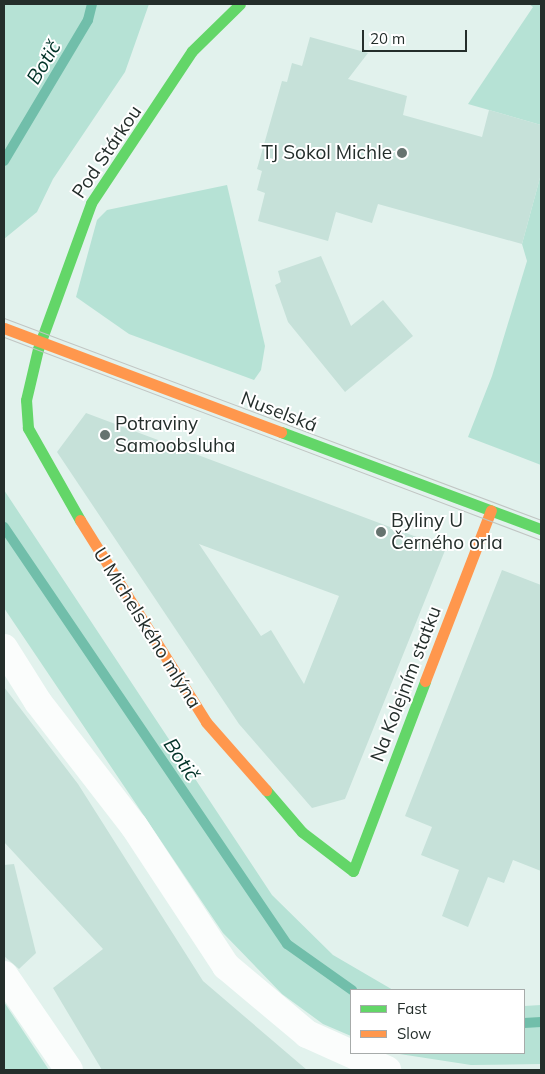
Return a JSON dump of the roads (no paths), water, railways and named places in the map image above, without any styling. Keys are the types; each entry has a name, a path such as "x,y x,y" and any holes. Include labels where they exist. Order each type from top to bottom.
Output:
{"street":[{"name":"Pod Stárkou","path":"41,342 91,203 145,128 192,51 240,4"},
{"name":"Nuselská","path":"4,328 541,529"},
{"name":"U Michelského mlýna","path":"41,342 26,409 38,452 206,722 302,832 353,871"},
{"name":"Na Kolejním statku","path":"353,871 491,510"},
{"path":"4,648 38,702 134,826 226,966 307,1034 350,1053"},
{"path":"4,975 69,1070"},
{"path":"351,1054 387,1070"}],"waterway":[{"name":"Botič","path":"4,161 88,20 92,4"},
{"name":"Botič","path":"4,527 287,944 351,989"},
{"name":"Botič","path":"525,1023 541,1022"}],"tram line":[{"path":"4,318 541,520"},
{"path":"4,337 541,540"}],"place":[{"name":"TJ Sokol Michle","path":"402,153"},
{"name":"Potraviny Samoobsluha","path":"105,435"},
{"name":"Byliny U Černého orla","path":"381,532"}]}
